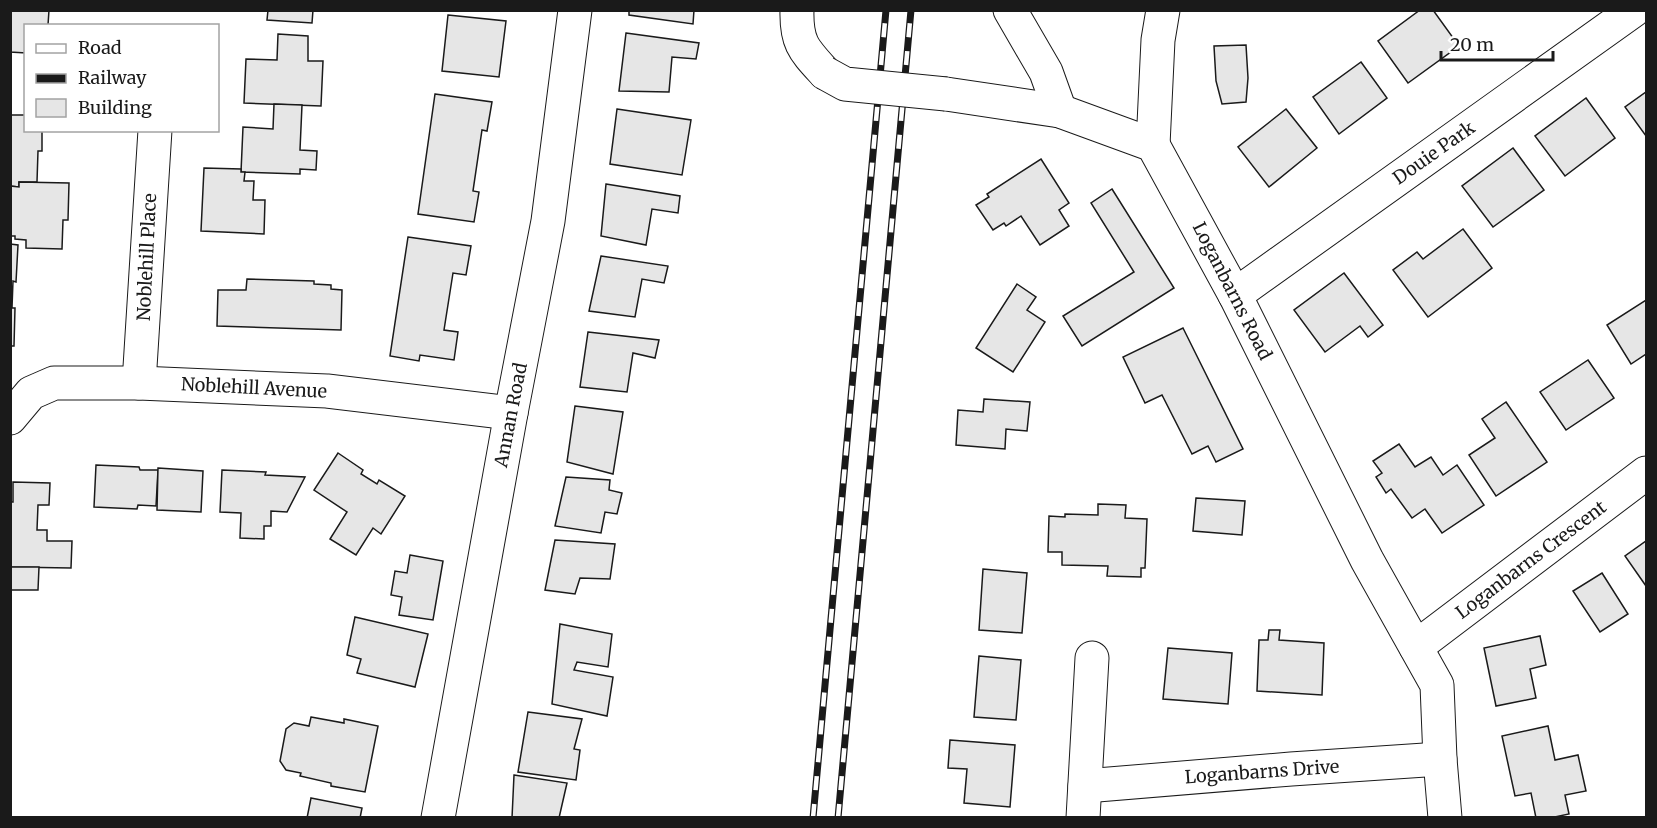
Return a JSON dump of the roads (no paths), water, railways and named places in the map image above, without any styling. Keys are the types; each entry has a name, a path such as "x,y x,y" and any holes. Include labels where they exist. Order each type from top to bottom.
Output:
{"street":[{"name":"Annan Road","path":"438,818 548,221 576,10"},
{"path":"797,10 796,30 806,53 825,73 845,84 945,94 1060,111 1153,145 1158,40 1162,10"},
{"path":"1010,10 1046,72 1060,111"},
{"name":"Douie Park","path":"1234,295 1634,10"},
{"name":"Noblehill Place","path":"140,383 155,132"},
{"name":"Loganbarns Road","path":"1153,145 1234,295 1367,560 1437,686 1445,818"},
{"name":"Noblehill Avenue","path":"10,418 31,393 54,382 140,383 327,391 511,413"},
{"name":"Loganbarns Crescent","path":"1416,647 1647,473"},
{"name":"Loganbarns Drive","path":"1092,658 1084,802 1291,769 1440,759"}],"railway":[{"path":"813,818 886,10"},
{"path":"838,818 911,10"}]}
